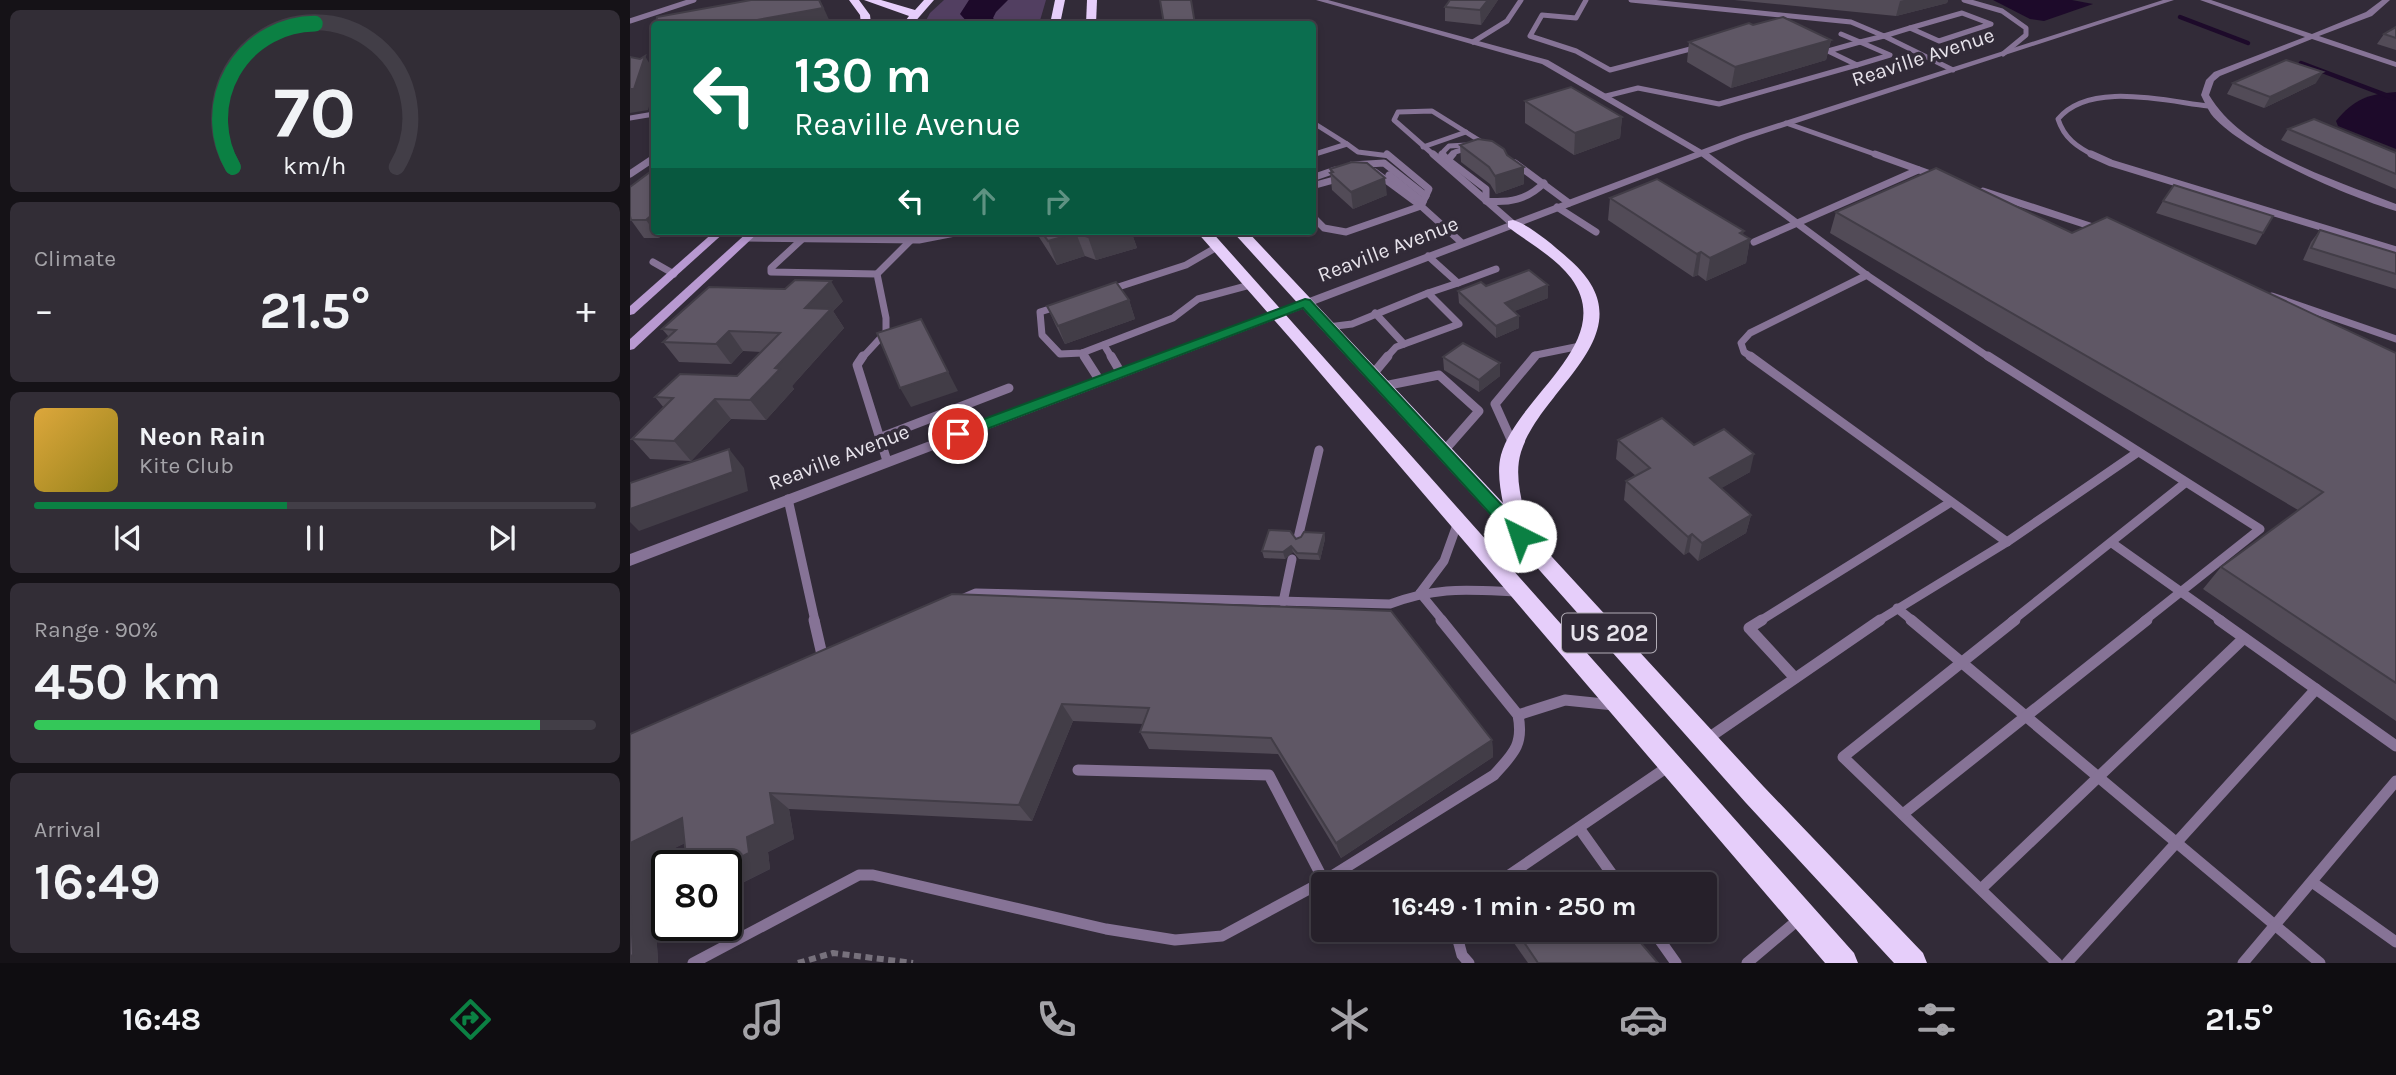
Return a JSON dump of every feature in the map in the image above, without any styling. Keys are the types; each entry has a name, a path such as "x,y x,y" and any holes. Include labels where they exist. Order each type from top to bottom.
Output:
{"highway":[{"path":"854,0 865,15 866,21"},
{"path":"869,0 907,10 911,20 929,0"},
{"path":"1056,21 1060,0"},
{"path":"1091,21 1092,0"},
{"path":"1057,21 1072,2"},
{"path":"1513,224 1577,274 1588,290 1594,307 1594,326 1585,345 1534,407 1510,455 1509,484 1520,536"},
{"name":"US 202","path":"1206,235 1278,313 1844,963"},
{"name":"US 202","path":"1243,235 1913,963"}],"main road":[{"path":"630,312 717,235"},
{"path":"630,346 750,235"}],"street":[{"path":"1320,0 1545,62 1702,153"},
{"name":"Reaville Avenue","path":"630,560 1702,153 1786,123 2170,0"},
{"path":"2204,0 2396,65"},
{"path":"2386,0 2369,14 2217,74 2206,87 2208,106 2235,132 2266,151 2396,208"}],"lane":[{"path":"630,21 694,0"},
{"path":"1473,42 1507,21 1521,0"},
{"path":"1586,0 1576,18 1542,15 1530,36 1576,51 1610,70 1709,44"},
{"path":"1631,0 1851,22 1953,69"},
{"path":"1964,0 2011,16 2025,28 2026,35 2003,54"},
{"path":"1857,65 1828,51 1987,6"},
{"path":"1910,28 1939,41 1991,24 1962,13"},
{"path":"1606,96 1638,88 1719,104 1890,55 1841,34"},
{"path":"2208,106 2124,97 2094,98 2069,106 2061,112 2058,119 2065,137 2111,163 2396,250"},
{"path":"1486,201 1486,189 1448,160 1454,152 1472,147 1489,150 1466,132 1428,110 1398,112 1394,120 1423,147 1486,201 1513,224"},
{"path":"630,118 651,114"},
{"path":"1786,123 1943,178"},
{"path":"1316,125 1358,152 1387,154 1429,190 1424,201 1346,232 1324,228 1316,220"},
{"path":"1423,147 1466,132"},
{"path":"1316,154 1347,144"},
{"path":"1702,153 1758,190 1796,224 1867,275 2092,425 2260,529 1903,814"},
{"path":"630,174 651,160"},
{"path":"1424,201 1408,199 1378,173 1351,170 1369,162 1384,163 1424,201 1462,243"},
{"path":"1509,163 1530,180 1542,182 1569,203"},
{"path":"1754,242 1918,170"},
{"path":"1316,181 1339,174"},
{"path":"1486,201 1504,203 1526,198 1536,192 1542,182"},
{"path":"1979,190 2109,233"},
{"path":"1557,207 1596,232"},
{"path":"762,235 804,239 910,240 948,235"},
{"path":"808,235 771,268 771,272 877,274 916,235"},
{"path":"910,240 922,235"},
{"path":"1106,291 1186,265 1217,247"},
{"path":"1428,256 1458,283"},
{"path":"653,262 674,274"},
{"path":"1328,327 1352,324 1496,269"},
{"path":"877,274 886,318 886,332 867,350 857,365 887,461"},
{"path":"1867,275 1750,333 1741,343 1744,352 2007,542"},
{"path":"1067,304 1040,312 1042,335 1060,354 1083,353 1173,318 1198,299 1250,285"},
{"path":"2262,292 2396,339"},
{"path":"1378,380 1396,347 1459,324 1428,293"},
{"path":"1375,313 1404,344"},
{"path":"1104,345 1121,373"},
{"path":"1443,452 1479,411 1495,404 1536,355 1585,345"},
{"path":"1083,353 1100,381"},
{"path":"1378,380 1439,375 1479,411"},
{"path":"879,438 1009,388"},
{"path":"1495,404 1514,445"},
{"path":"1298,538 1319,450"},
{"path":"1706,740 1897,608 2007,542 2138,452"},
{"path":"2057,963 1843,757 2185,483"},
{"path":"788,499 823,659"},
{"path":"1796,678 1749,628 1951,502"},
{"path":"1420,593 1444,561 1458,521"},
{"path":"2112,543 2396,746"},
{"path":"1283,602 1292,559"},
{"path":"953,603 976,593 1390,604 1420,593 1459,589 1520,592"},
{"path":"1338,872 1494,775 1516,750 1521,731 1518,715 1420,593"},
{"path":"1897,608 2319,963"},
{"path":"1981,890 2244,638"},
{"path":"810,665 835,654"},
{"path":"2067,963 2316,688"},
{"path":"1518,715 1553,701 1574,698 1618,706"},
{"path":"1514,872 1671,765"},
{"path":"1078,770 1269,775 1319,872"},
{"path":"2243,963 2396,781"},
{"path":"1579,828 1610,872"},
{"path":"693,963 859,875 873,875 1106,929 1175,940 1222,936 1311,888"},
{"path":"2312,882 2396,942"},
{"path":"1747,963 1802,916"},
{"path":"1458,942 1462,955 1469,963"},
{"path":"1661,942 1676,963"}],"path":[{"path":"798,963 833,953 913,963"}],"shaded area":[{"path":"944,0 1046,0 1040,21 926,21"},
{"path":"969,0 1008,0 996,12 993,18 996,21 966,21 960,14"},
{"path":"1993,0 2072,0 2093,4 2044,21 2030,19"},
{"path":"2396,92 2396,149 2338,126 2336,121 2349,107 2369,96"}],"building":[{"path":"751,0 819,0 823,8 752,21 656,21 657,17"},
{"path":"1160,0 1191,0 1194,21 1164,21"},
{"path":"1450,0 1488,0 1480,10 1445,7"},
{"path":"1783,17 1831,40 1735,67 1689,42 1749,23 1753,25"},
{"path":"2396,27 2396,38 2384,34"},
{"path":"645,56 634,89 630,89 630,57 640,59"},
{"path":"2286,60 2323,72 2270,97 2233,83"},
{"path":"1571,87 1622,117 1575,133 1525,101"},
{"path":"2314,119 2396,153 2396,174 2288,129"},
{"path":"1478,139 1492,141 1524,167 1495,176 1489,167 1460,145"},
{"path":"1352,162 1367,163 1385,178 1351,192 1330,173 1333,172 1330,169"},
{"path":"1936,168 2072,233 2107,217 2396,353 2396,683 2221,567 2323,492 1836,212"},
{"path":"651,171 651,216 646,220 631,220 630,187"},
{"path":"1657,179 1744,231 1740,233 1750,239 1710,258 1701,252 1697,254 1610,198"},
{"path":"2174,185 2273,216 2263,233 2163,201"},
{"path":"2320,230 2396,253 2396,274 2311,248"},
{"path":"1044,235 1069,235 1048,241"},
{"path":"1529,270 1548,285 1505,303 1519,316 1496,326 1458,291 1481,282 1486,286"},
{"path":"795,280 831,281 805,308 831,309 775,368 780,369 750,400 715,399 674,441 632,439 673,398 655,397 680,374 737,376 780,333 729,331 716,344 663,342 676,330 662,329 709,287 785,289"},
{"path":"1116,282 1129,300 1058,326 1047,306"},
{"path":"921,319 948,372 900,388 877,333"},
{"path":"1463,343 1500,363 1479,380 1443,357"},
{"path":"1662,418 1694,445 1724,429 1754,454 1710,478 1751,515 1702,543 1692,534 1688,537 1626,481 1650,468 1618,440"},
{"path":"729,449 733,472 630,509 630,483"},
{"path":"1269,530 1290,531 1296,539 1304,532 1324,533 1318,554 1297,553 1291,546 1283,552 1262,551"},
{"path":"952,594 1391,611 1492,740 1336,843 1271,738 1140,732 1149,708 1062,704 1019,805 770,793 775,824 747,837 749,853 742,856 742,850 685,850 682,818 630,843 630,734"},
{"path":"630,894 633,955 630,956"},
{"path":"1524,942 1640,942 1658,963 1538,963"}],"waterway":[{"path":"2180,17 2248,43"},
{"path":"2301,63 2396,99"}],"route":[{"path":"958,434 1305,303 1520,536"}]}
